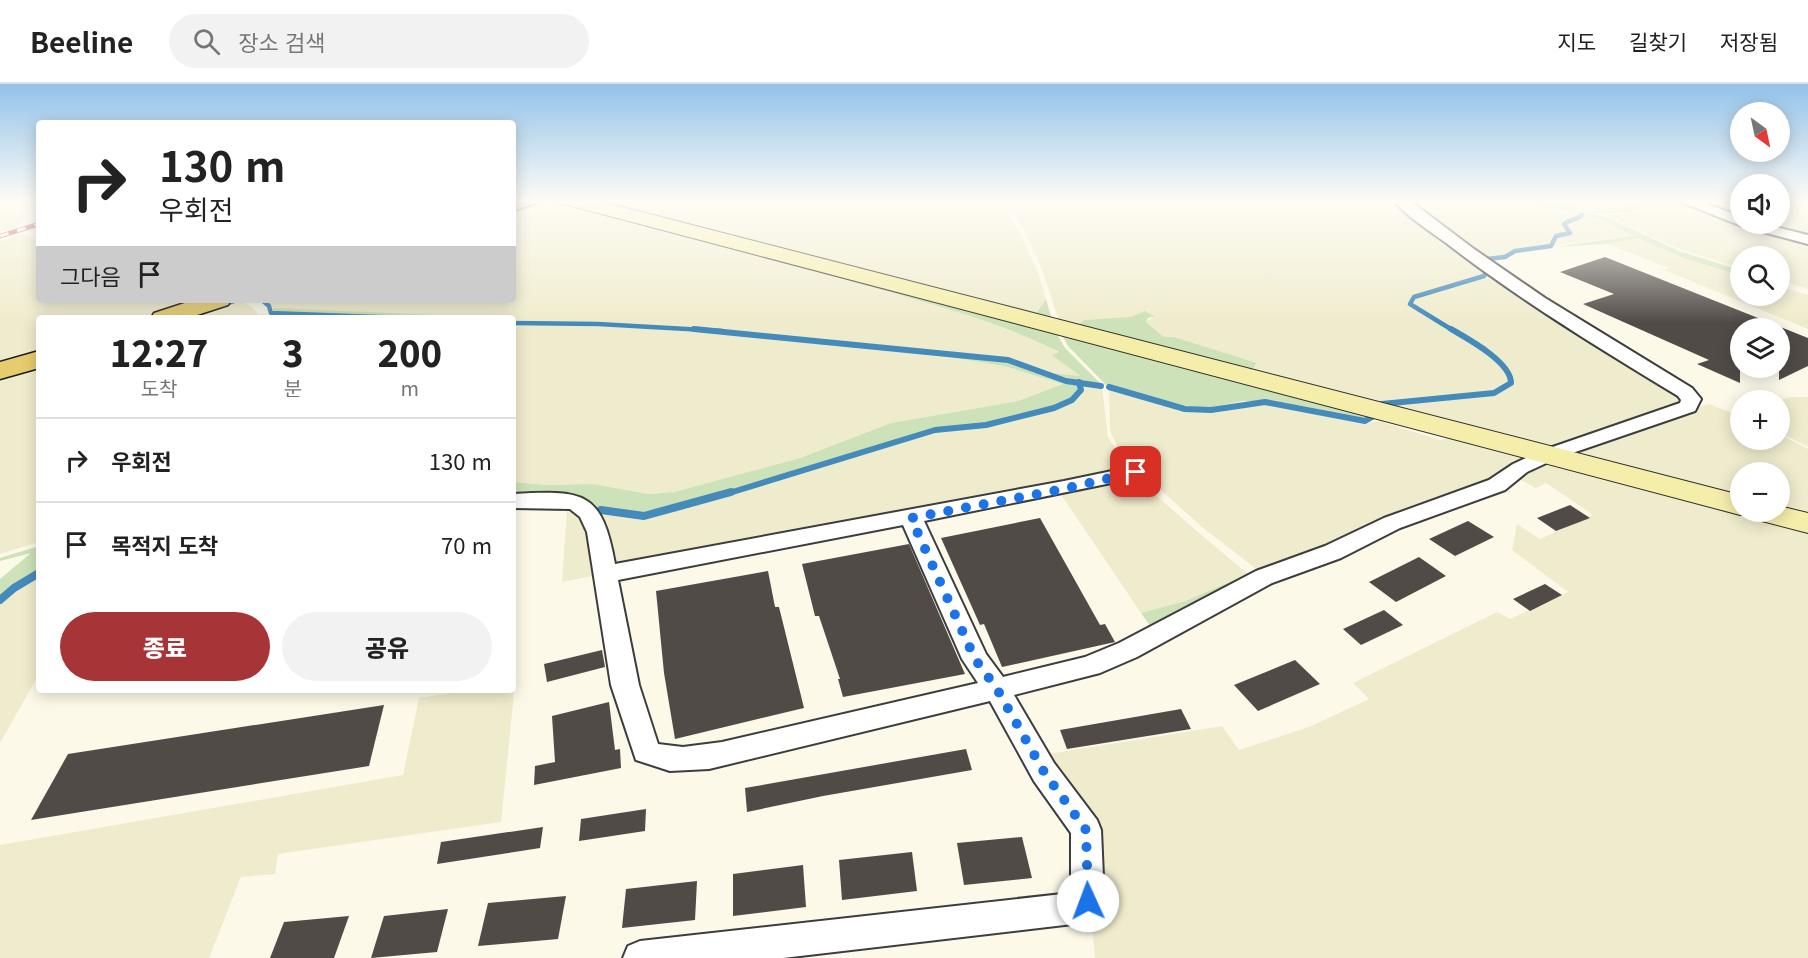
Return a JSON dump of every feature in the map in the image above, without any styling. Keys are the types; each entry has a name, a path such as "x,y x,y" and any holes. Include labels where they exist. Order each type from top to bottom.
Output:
{"main road":[{"path":"726,241 1730,502"},
{"path":"172,315 210,303"},
{"path":"0,371 36,359"},
{"path":"1790,518 1808,523"}],"street":[{"path":"516,501 579,504 590,514 598,532 625,685 646,752 660,759 696,758 747,749 1091,666 1128,650 1264,577 1333,552 1392,522 1469,497 1497,485 1520,468 1548,455 1688,407 1691,399 1685,392 1561,318 1452,241"},
{"path":"606,574 1064,489 1136,472"},
{"path":"640,958 1073,908 1088,901 1086,830 1044,772 997,689 975,659 911,518"}],"shaded area":[{"path":"0,241 36,241 36,303 186,303 148,315 36,315 36,351 0,363"},
{"path":"516,241 699,241 976,316 1023,334 1060,353 1053,355 1081,377 1050,373 1008,359 729,330 516,320 516,315 405,315 273,308 268,303 516,303"},
{"path":"749,241 1024,241 1038,273 1046,299 1037,312"},
{"path":"1029,241 1449,241 1486,270 1483,275 1413,296 1408,304 1474,344 1505,369 1509,382 1492,392 1380,402 1251,369 1256,363 1174,337 1164,337 1146,322 1153,317 1084,320 1079,324 1058,318 1043,271"},
{"path":"1460,241 1552,241 1550,246 1485,258"},
{"path":"1556,241 1592,241 1554,245"},
{"path":"1644,241 1686,259 1730,272 1730,297 1664,270 1669,268 1607,244"},
{"path":"1661,241 1797,241 1808,244 1808,289 1790,283 1790,246 1730,246 1730,265 1679,249"},
{"path":"1489,271 1682,395 1681,404 1553,449 1387,404 1495,393 1512,383 1508,369 1477,344 1411,304 1415,297 1485,276"},
{"path":"1790,289 1808,295 1808,329 1790,322 1790,318 1781,318 1752,306 1790,306"},
{"path":"234,303 244,303 258,314 258,315 198,315"},
{"path":"516,323 729,332 918,352 1004,366 1064,384 1018,401 891,423 800,458 674,492 649,494 593,484 546,485 516,482"},
{"path":"36,368 36,543 0,554 0,380"},
{"path":"1081,383 1102,386 1108,437 1129,470 611,570 592,510 644,517 658,515 898,444 919,435 935,431 986,426 1055,409 1066,405 1083,390"},
{"path":"1109,388 1190,410 1218,411 1261,404 1366,423 1379,421 1440,440 1451,438 1522,457 1516,467 1491,485 1265,571 1255,568 1202,527 1122,455 1110,431"},
{"path":"1790,397 1808,397 1808,447 1790,438"},
{"path":"1709,404 1730,412 1730,450 1790,450 1790,440 1808,449 1808,513 1790,509 1790,462 1730,462 1730,493 1571,453"},
{"path":"1539,463 1730,513 1730,522 1766,522 1808,533 1808,958 1095,958 1090,901 1088,828 1042,755 1222,726 1239,750 1309,727 1369,699 1353,683 1497,612 1510,619 1568,592 1512,550 1517,524 1540,539 1593,515 1546,483 1536,488 1515,477"},
{"path":"1134,476 1248,574 1185,601 1141,613 1060,493"},
{"path":"567,509 579,510 591,528 598,575 562,582"},
{"path":"36,577 36,679 0,743 0,605 25,583"},
{"path":"452,693 514,693 501,822 278,854 275,874 241,877 209,958 0,958 0,845 403,775 419,698"}],"green space":[{"path":"700,241 714,241 1054,329 1065,348 1101,384 1090,384 1050,373 1080,376 1052,355 1059,352 1015,332 925,302"},
{"path":"742,241 1037,312 1046,299 1052,320"},
{"path":"1599,241 1624,241 1553,247"},
{"path":"1644,241 1657,241 1679,251 1730,267 1730,272 1686,259"},
{"path":"273,308 433,315 377,315 273,312"},
{"path":"1145,311 1154,316 1148,318 1146,322 1164,337 1174,337 1257,363 1252,369 1553,449 1059,323 1058,318 1079,324 1084,320 1131,317"},
{"path":"1060,332 1370,416 1361,419 1263,401 1243,401 1206,408 1192,407 1146,396 1106,385 1068,346"},
{"path":"918,352 1008,361 1076,382 1080,390 1071,400 1054,408 985,425 934,430 658,513 645,515 601,510 583,501 516,496 516,482 546,485 593,484 649,494 674,492 800,458 891,423 1018,401 1063,384 1004,366"},
{"path":"36,547 36,574 0,599 0,579 31,553 0,561 0,558"},
{"path":"1248,574 1252,578 1151,627 1141,613 1185,601"}],"building":[{"path":"1605,257 1758,318 1730,318 1730,378 1740,378 1740,383 1697,364 1709,360 1583,304 1614,294 1560,272"},
{"path":"1790,331 1808,338 1808,366 1790,375"},
{"path":"1570,505 1590,518 1556,531 1537,518"},
{"path":"1040,518 1100,625 1105,624 1115,642 1002,667 984,624 980,625 941,538"},
{"path":"1468,521 1494,537 1455,556 1429,539"},
{"path":"909,544 965,674 843,697 838,679 840,679 819,616 815,616 802,564"},
{"path":"1419,557 1446,576 1396,602 1369,582"},
{"path":"768,571 775,607 779,607 804,708 675,739 664,673 656,591"},
{"path":"1545,584 1562,595 1530,611 1513,599"},
{"path":"1384,610 1403,625 1361,645 1343,629"},
{"path":"602,650 605,667 547,682 544,664"},
{"path":"1295,660 1320,684 1258,711 1234,685"},
{"path":"609,702 615,750 620,749 621,768 534,785 535,766 555,762 552,716"},
{"path":"384,705 369,766 31,820 68,754"},
{"path":"1181,709 1191,729 1067,749 1060,730"},
{"path":"966,749 972,770 747,812 745,788"},
{"path":"646,809 645,831 579,841 581,819"},
{"path":"543,827 540,848 437,864 441,842"},
{"path":"1022,837 1032,878 964,885 957,843"},
{"path":"912,852 917,891 842,900 839,860"},
{"path":"803,865 806,907 733,916 733,874"},
{"path":"697,881 695,920 622,928 626,889"},
{"path":"566,896 558,939 478,946 488,903"},
{"path":"448,909 437,952 371,958 384,916"},
{"path":"349,916 334,958 270,958 284,922"}],"waterway":[{"path":"1486,262 1487,259 1505,257 1515,251 1551,246 1554,241"},
{"path":"1454,331 1410,304 1414,297 1484,276 1487,271"},
{"path":"222,305 228,303"},
{"path":"266,303 271,313 324,315"},
{"path":"516,323 598,324 704,330"},
{"path":"694,329 704,330"},
{"path":"1382,404 1494,393 1511,383 1509,375 1496,359 1451,329"},
{"path":"704,330 722,331"},
{"path":"704,330 1008,360 1066,381 1079,383"},
{"path":"726,494 935,430 986,425 1054,408 1072,400 1081,390 1079,383"},
{"path":"1079,383 1101,386"},
{"path":"1109,387 1185,409 1211,410 1265,402 1365,421 1374,416"},
{"path":"601,510 644,516 731,492"},
{"path":"0,600 14,588 36,575"}],"route":[{"path":"1088,901 1086,830 1044,772 997,689 975,659 911,518 1064,489 1136,472"}]}
